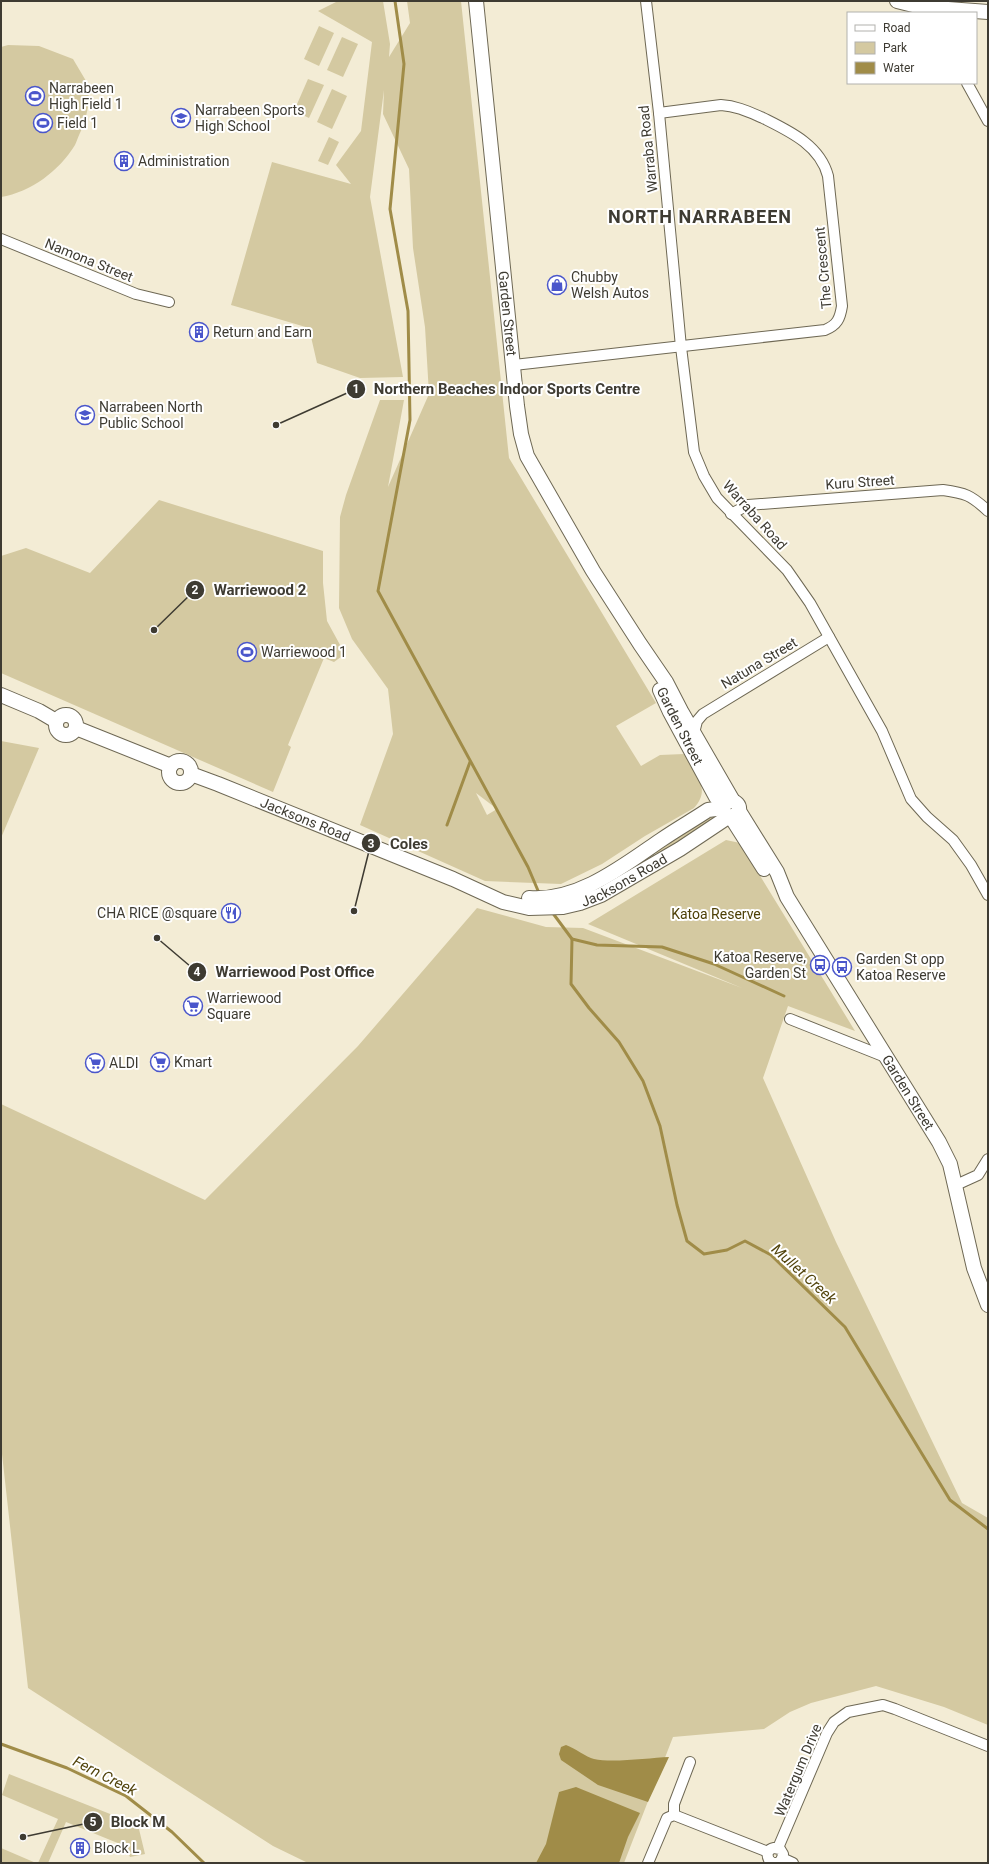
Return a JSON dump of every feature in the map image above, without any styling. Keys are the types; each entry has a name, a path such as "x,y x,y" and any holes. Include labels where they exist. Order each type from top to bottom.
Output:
{"street":[{"name":"Garden Street","path":"476,1 520,427 527,456 593,570 666,682 694,733 728,808"},
{"name":"Warraba Road","path":"646,1 659,113 681,347 694,452 707,481 717,498 787,570 810,603 882,731 911,799 927,817 952,840 971,865 988,895"},
{"path":"898,1 921,10 988,12"},
{"path":"968,84 988,122"},
{"name":"The Crescent","path":"514,365 825,330 838,322 842,306 828,176 821,159 797,135 741,108 731,105 659,113"},
{"name":"Namona Street","path":"1,239 136,294 169,302"},
{"name":"Kuru Street","path":"731,514 748,505 943,490 962,492 976,499 988,511"},
{"name":"Natuna Street","path":"703,714 829,637"},
{"name":"Garden Street","path":"640,644 670,712 768,877 787,897 889,1058 939,1142 950,1164 974,1268 988,1305"},
{"name":"Jacksons Road","path":"1,696 39,711 56,721 56,728 62,735 72,734 76,728 171,766 178,762 182,762 189,766 190,774 453,879 485,894 527,903 541,899 580,903 601,895 674,852 728,808"},
{"path":"681,711 703,714"},
{"path":"694,733 697,721 703,714"},
{"name":"Jacksons Road","path":"559,902 595,882 708,810 728,808"},
{"path":"790,1019 889,1058"},
{"path":"956,1185 978,1175 988,1159"},
{"name":"Watergum Drive","path":"778,1848 827,1734 834,1722 848,1712 883,1705 895,1708 988,1746"},
{"path":"674,1815 674,1804 690,1762"},
{"path":"648,1863 667,1818 674,1815 768,1852"},
{"path":"772,1863 768,1858 768,1852 772,1848 778,1848 782,1852 780,1861 793,1863"}],"green space":[{"path":"338,1 383,1 390,44 389,57 410,23 407,1 461,1 509,458 656,703 616,726 641,766 660,755 684,754 697,774 702,787 702,794 694,808 645,836 602,864 561,884 485,881 360,825 393,734 388,689 352,639 339,608 340,517 346,495 380,400 404,400 388,487 429,394 425,327 413,248 409,169 383,114 384,90 370,197 403,377 360,378 317,363 309,328 231,305 272,162 351,184 336,165 361,131 372,42 318,11","holes":["476,793 497,809 487,815"]},
{"path":"319,26 334,33 319,66 304,59"},
{"path":"342,37 358,44 343,77 327,70"},
{"name":"Field 1","path":"8,45 39,46 73,59 89,86 88,107 85,121 86,124 75,145 61,163 52,172 33,185 1,197 1,47"},
{"path":"308,79 324,85 309,118 294,111"},
{"path":"332,89 347,96 332,129 317,122"},
{"path":"329,137 339,142 328,165 318,161"},
{"path":"159,500 323,551 323,583 327,621 345,654 334,662 324,658 288,745 291,747 273,792 1,673 1,556 26,548 90,573"},
{"path":"1,741 39,748 1,838"},
{"path":"713,814 716,815 718,819 659,857 655,850"},
{"name":"Katoa Reserve","path":"726,840 740,843 855,1031 788,1006 763,1078 836,1242 962,1503 988,1518 988,1725 944,1707 876,1686 811,1703 790,1712 764,1729 673,1737 624,1863 308,1863 273,1846 28,1688 1,1445 1,1104 205,1200 358,1046 477,908 546,927 583,928 742,988 588,924"},
{"path":"9,1774 138,1825 145,1854 130,1857 125,1846 66,1822 48,1863 38,1863 58,1819 2,1795"},
{"path":"1,1848 36,1863 1,1863"}],"water":[{"path":"566,1745 591,1758 602,1760 669,1757 648,1802 598,1785 561,1760 559,1754 561,1747"},
{"path":"576,1787 640,1813 628,1837 619,1863 536,1863 546,1844 559,1792"}],"waterway":[{"path":"395,1 404,64 390,209 408,311 410,420 378,591 528,867 539,893"},
{"path":"447,825 470,762"},
{"name":"Mullet Creek","path":"552,912 572,939 571,984 589,1008 619,1042 643,1081 660,1126 677,1205 687,1241 704,1254 727,1250 745,1241 771,1255 845,1327 950,1500 988,1529"},
{"path":"572,939 597,945 662,947 714,964 784,996"},
{"name":"Fern Creek","path":"1,1744 67,1768 126,1796 172,1832 204,1863"}],"place":[{"name":"Narrabeen High Field 1","path":"35,96"},
{"name":"Narrabeen Sports High School","path":"181,118"},
{"name":"Field 1","path":"43,123"},
{"name":"Administration","path":"124,161"},
{"name":"Chubby Welsh Autos","path":"557,285"},
{"name":"Return and Earn","path":"199,332"},
{"name":"Narrabeen North Public School","path":"85,415"},
{"name":"Northern Beaches Indoor Sports Centre","path":"276,425"},
{"name":"Warriewood 2","path":"154,630"},
{"name":"Warriewood 1","path":"247,652"},
{"name":"Coles","path":"354,911"},
{"name":"CHA RICE @square","path":"231,913"},
{"name":"Warriewood Post Office","path":"157,938"},
{"name":"Katoa Reserve, Garden St","path":"820,965"},
{"name":"Garden St opp Katoa Reserve","path":"842,967"},
{"name":"Warriewood Square","path":"193,1006"},
{"name":"Kmart","path":"160,1062"},
{"name":"ALDI","path":"95,1063"},
{"name":"Block M","path":"23,1837"},
{"name":"Block L","path":"80,1848"}],"district":[{"name":"NORTH NARRABEEN","path":"700,216"}]}
